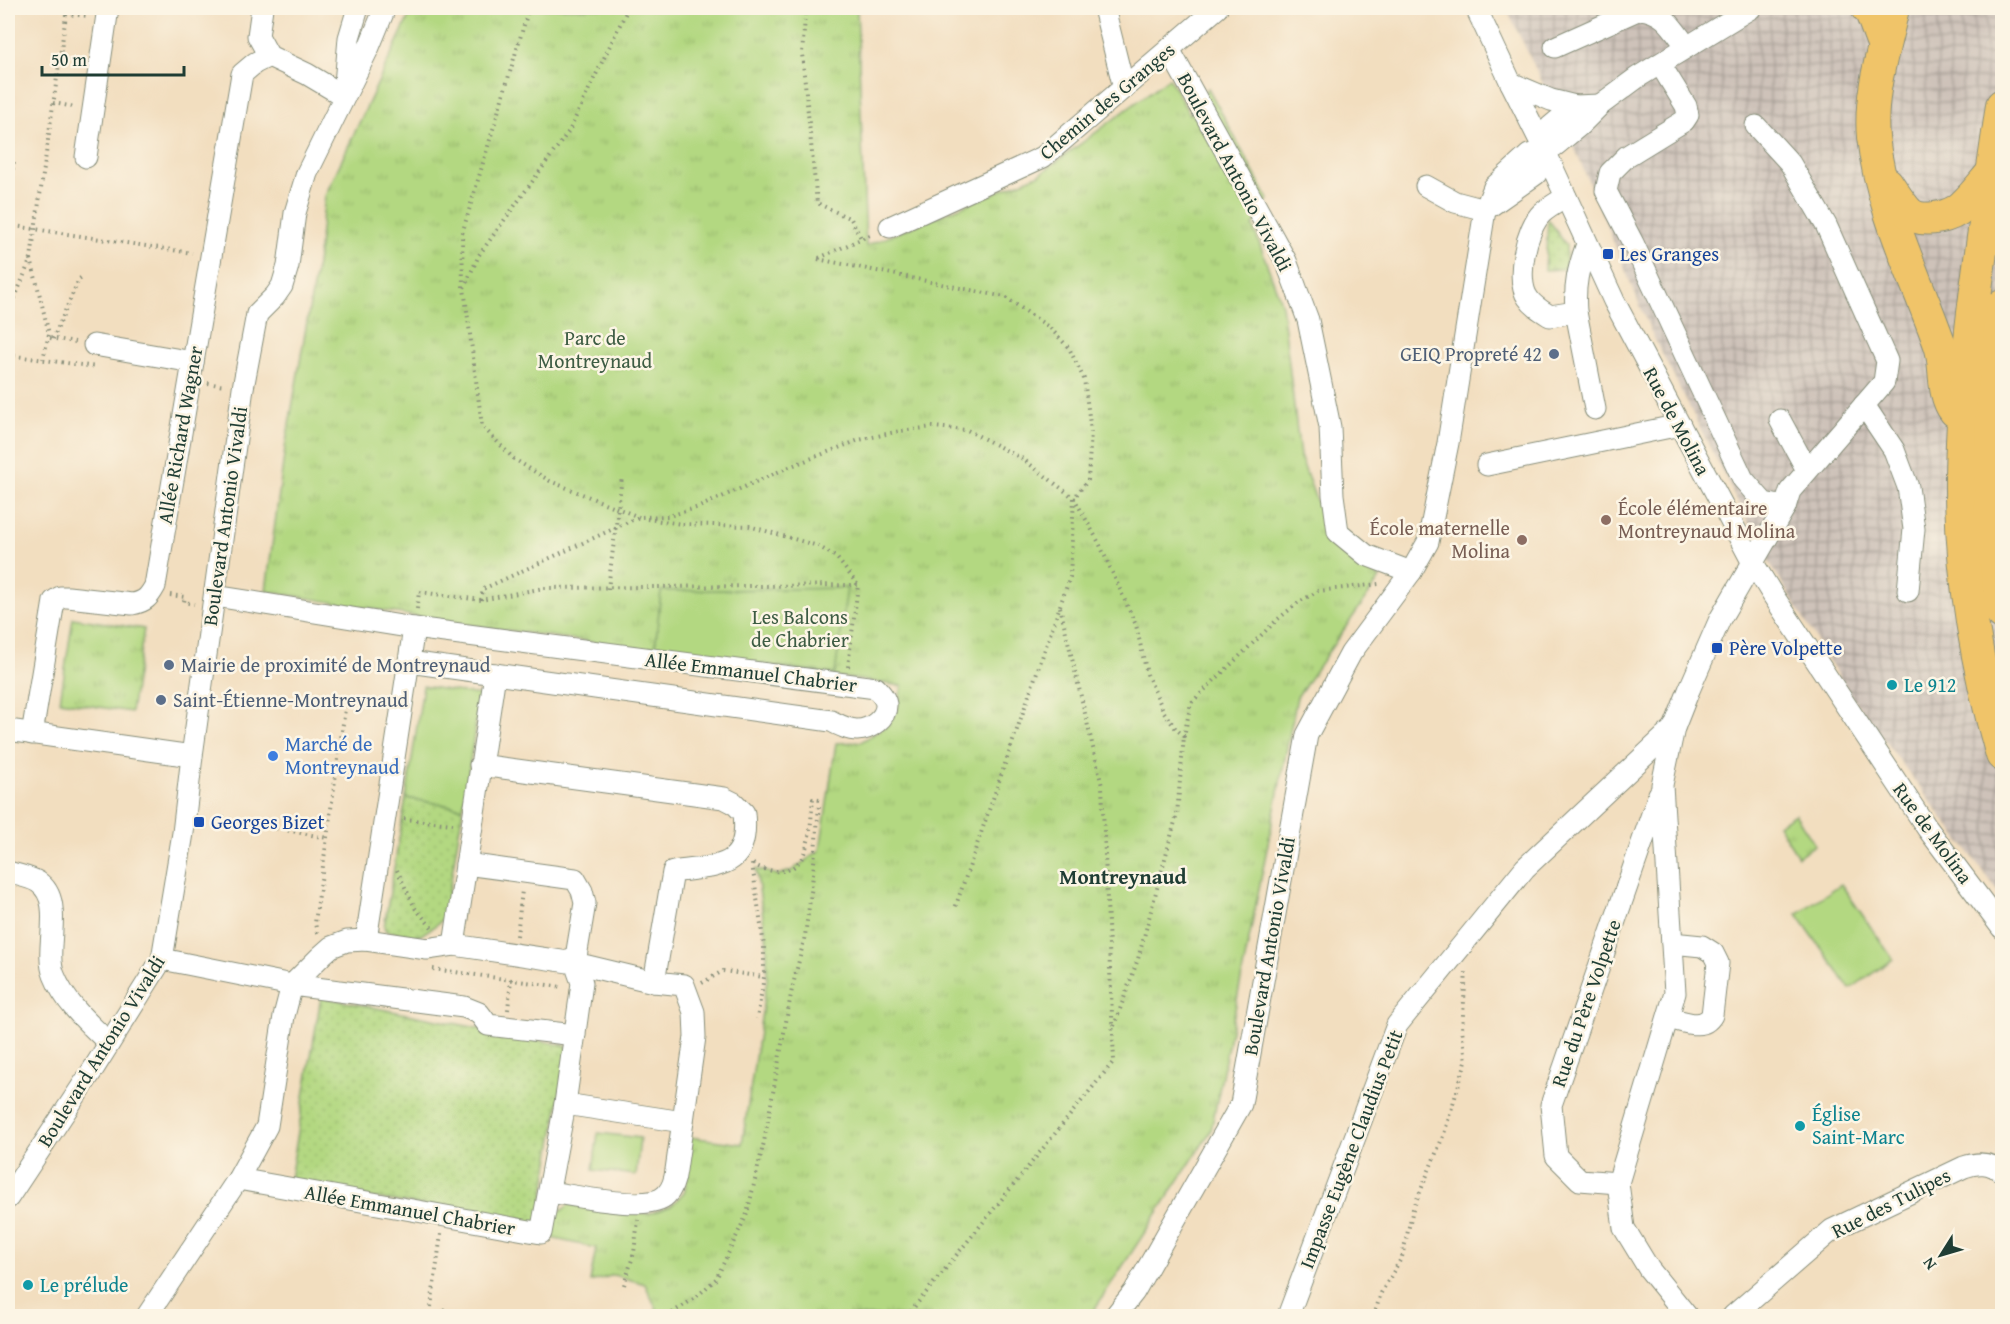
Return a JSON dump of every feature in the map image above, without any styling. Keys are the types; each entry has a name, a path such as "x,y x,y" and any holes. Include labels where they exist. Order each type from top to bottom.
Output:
{"highway":[{"path":"1867,8 1883,44"},
{"path":"1893,8 1883,44 1873,136 1890,215 1941,348 1949,403 1962,422"},
{"path":"2002,105 1973,308 1962,422 1962,520 1967,579 1981,667 2002,755"},
{"path":"1879,170 1900,203 1911,214 1925,219 1957,210 1993,172"},
{"path":"2002,312 1992,415 1990,516 2002,613"}],"street":[{"path":"86,157 108,8"},
{"path":"262,8 258,36 269,56 344,96"},
{"name":"Boulevard Antonio Vivaldi","path":"344,96 349,38 358,8"},
{"name":"Boulevard Antonio Vivaldi","path":"8,1198 162,959 183,833 220,542 243,388 257,314 275,296 282,285 288,266 295,213 307,172 369,47 385,8"},
{"path":"1104,8 1124,88"},
{"name":"Chemin des Granges","path":"890,227 1043,157 1217,8"},
{"name":"Rue de Molina","path":"1476,8 1614,302 1753,563 1927,828 2002,927"},
{"path":"1545,151 1568,136 1599,105 1751,8"},
{"path":"1555,47 1640,9 1655,9 1687,47"},
{"name":"Boulevard Antonio Vivaldi","path":"1169,49 1286,261 1308,320 1330,428 1333,495 1338,532 1366,555 1411,572"},
{"name":"Allée Richard Wagner","path":"152,591 242,74 255,63 269,56"},
{"path":"1660,64 1686,106 1688,115 1684,121 1668,132 1627,156 1610,173 1606,191 1634,243 1743,479 1764,503 1785,507"},
{"path":"1511,83 1551,100 1575,106 1599,105"},
{"path":"1426,186 1455,202 1485,210 1536,174 1545,151 1550,128 1575,106"},
{"name":"Rue du Père Volpette","path":"1618,1183 1580,1180 1556,1156 1551,1105 1662,784 1674,728 1720,619 1785,507 1790,491 1884,382 1887,361 1826,225 1790,163 1756,126"},
{"path":"1566,197 1541,214 1531,230 1525,244 1523,279 1526,296 1536,307 1550,316 1576,312"},
{"name":"Boulevard Antonio Vivaldi","path":"1115,1317 1134,1292 1241,1104 1307,735 1351,653 1411,572 1428,542 1448,443 1485,210"},
{"path":"1587,244 1576,275 1576,312 1595,409"},
{"path":"94,345 191,371"},
{"path":"1864,405 1894,450 1908,487 1914,529 1908,591"},
{"path":"1780,420 1807,470"},
{"path":"1487,465 1680,425"},
{"path":"32,734 54,601 60,597 68,597 132,604 142,603 152,591"},
{"path":"214,602 414,628 366,940"},
{"name":"Allée Emmanuel Chabrier","path":"409,662 831,721 854,730 864,730 874,724 883,715 886,705 884,696 876,688 414,628"},
{"path":"454,945 495,674"},
{"name":"Impasse Eugène Claudius Petit","path":"1288,1317 1397,1025 1525,868 1674,728"},
{"path":"8,730 192,756"},
{"path":"480,765 724,798 734,803 744,813 746,830 742,846 735,858 723,864 673,872 654,982"},
{"name":"Rue du Père Volpette","path":"1662,784 1676,993 1618,1183 1624,1228 1649,1269 1687,1317"},
{"path":"466,864 575,879 582,891 585,903 575,963"},
{"path":"8,872 38,882 47,891 52,903 53,973 79,1014 109,1043"},
{"path":"147,1317 238,1179 267,1126 284,1016 292,985 332,947 347,941 366,940 427,949 454,945 575,963 654,982 684,985 694,1012 694,1037 673,1185 666,1196 657,1202 640,1204 549,1192"},
{"path":"1668,1018 1701,1025 1708,1022 1712,1015 1718,963 1713,953 1702,946 1672,942"},
{"path":"162,959 292,985 464,1007 478,1013 488,1025 575,1035"},
{"name":"Allée Emmanuel Chabrier","path":"238,1179 541,1233 565,1104 582,983 575,963"},
{"path":"565,1104 683,1122"},
{"name":"Rue des Tulipes","path":"1733,1317 1832,1230 1964,1167 1977,1163 1987,1164 2002,1172"}],"path":[{"path":"8,315 31,258 67,8"},
{"path":"529,8 462,234 464,288 482,426 514,459 541,476 639,517 682,524 749,526 818,546 836,557 858,585 848,661"},
{"path":"464,288 479,255 569,130 628,8"},
{"path":"806,8 802,53 817,203 851,219 861,238"},
{"path":"8,199 14,161"},
{"path":"8,225 211,255"},
{"path":"890,227 818,259 1005,297 1050,328 1069,348 1084,379 1091,430 1088,480 1074,498 1070,577 955,908"},
{"path":"31,258 50,338"},
{"path":"43,360 50,338 82,277"},
{"path":"50,338 94,345"},
{"path":"191,371 243,388"},
{"path":"481,600 483,589 639,517 669,516 699,507 808,459 859,440 933,427 967,430 1023,459 1074,498 1099,543 1132,615 1147,674 1176,729 1184,736"},
{"path":"608,589 622,477"},
{"path":"1112,1029 1138,959 1177,814 1184,736 1191,703 1278,619 1299,602 1318,591 1375,583 1385,585 1396,593"},
{"path":"420,592 481,600 544,588 858,585"},
{"path":"152,591 185,597 184,602 214,602"},
{"path":"907,1317 1114,1061 1102,786 1060,606"},
{"path":"315,923 346,702"},
{"path":"752,863 769,870 780,871 789,869 802,860 806,849 813,800 820,800"},
{"path":"668,1317 716,1280 747,1214 764,1142 792,989 805,936 819,806"},
{"path":"385,817 472,826"},
{"path":"223,818 327,838"},
{"path":"746,830 752,831 748,854 752,863 764,946 764,977 758,1019"},
{"path":"378,862 396,868 416,908 435,932 454,945"},
{"path":"1374,1317 1382,1293 1402,1257 1413,1209 1444,1134 1466,1061 1462,1029 1467,966 1461,947"},
{"path":"429,969 581,989"},
{"path":"684,985 696,987 723,971 764,977"},
{"path":"624,1285 634,1253 640,1204"},
{"path":"431,1307 444,1216"},
{"path":"443,1317 445,1309"}],"shaded area":[{"path":"1506,8 2002,8 2002,896 1850,695 1765,555 1651,332 1575,149"}],"green space":[{"name":"Parc de Montreynaud","path":"413,8 857,8 866,246 1040,174 1169,78 1190,115 1208,88 1268,199 1253,226 1282,305 1300,456 1331,541 1380,578 1297,697 1211,1131 1090,1316 655,1316 657,1310 645,1284 614,1275 590,1282 596,1248 551,1238 556,1215 570,1204 648,1214 671,1206 685,1191 690,1137 742,1144 767,979 767,943 756,869 778,875 791,871 820,850 836,743 861,742 888,725 897,709 902,686 450,622 266,591 285,448 317,264 325,196"},
{"path":"1548,219 1566,245 1566,269 1545,270"},
{"name":"Les Balcons de Chabrier","path":"847,588 835,674 655,649 661,591"},
{"path":"73,618 144,629 131,712 60,701"},
{"path":"423,686 480,695 463,808 406,798"},
{"path":"406,798 463,808 445,915 439,923 421,935 414,936 386,931 384,927"},
{"path":"1795,814 1815,845 1798,856 1778,825"},
{"path":"1841,884 1893,959 1850,989 1797,914"},
{"path":"321,997 568,1046 539,1223 289,1185"},
{"path":"598,1133 640,1138 636,1175 593,1170"}],"place":[{"name":"Les Granges","path":"1608,254"},
{"name":"GEIQ Propreté 42","path":"1554,354"},
{"name":"École élémentaire Montreynaud Molina","path":"1606,520"},
{"name":"École maternelle Molina","path":"1522,540"},
{"name":"Père Volpette","path":"1717,648"},
{"name":"Mairie de proximité de Montreynaud","path":"169,665"},
{"name":"Le 912","path":"1892,685"},
{"name":"Saint-Étienne-Montreynaud","path":"161,700"},
{"name":"Marché de Montreynaud","path":"273,756"},
{"name":"Georges Bizet","path":"199,822"},
{"name":"Église Saint-Marc","path":"1800,1126"},
{"name":"Le prélude","path":"28,1285"}],"district":[{"name":"Montreynaud","path":"1123,877"}]}
